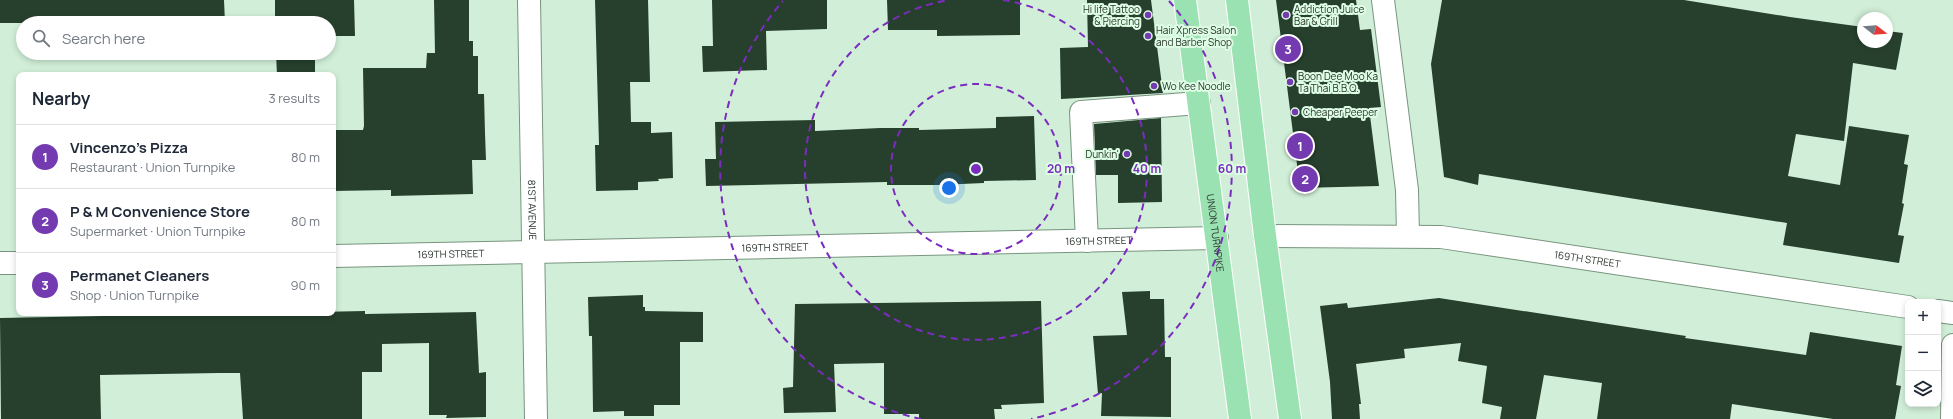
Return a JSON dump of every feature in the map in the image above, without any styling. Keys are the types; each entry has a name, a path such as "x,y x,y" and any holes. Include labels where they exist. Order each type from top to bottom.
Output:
{"main road":[{"name":"UNION TURNPIKE","path":"1185,0 1240,419"},
{"path":"1237,0 1265,236 1290,419"}],"street":[{"name":"81ST AVENUE","path":"529,0 536,419"},
{"path":"1383,0 1407,190 1408,236"},
{"path":"1087,241 1081,112 1199,103"},
{"name":"169TH STREET","path":"1265,236 1408,236 1449,238 1905,307"},
{"name":"169TH STREET","path":"336,256 1217,238"},
{"path":"0,263 16,263"},
{"path":"1941,311 1953,313"},
{"path":"1952,419 1953,345"}],"building":[{"path":"0,0 224,0 225,16 16,16 16,23 0,23"},
{"path":"275,0 354,0 355,36 336,36 336,16 275,16"},
{"path":"434,0 469,0 469,41 473,41 473,56 478,56 478,94 484,94 486,160 472,160 473,194 391,196 391,190 336,191 336,130 363,130 364,126 363,68 426,68 427,53 435,53"},
{"path":"595,0 648,0 650,82 630,82 631,122 651,122 651,133 672,132 673,178 658,179 659,181 638,182 638,190 596,191 595,145 599,145"},
{"path":"712,0 827,0 827,29 766,31 767,70 703,72 702,46 713,46"},
{"path":"887,0 1020,0 1020,35 937,36 937,30 888,30"},
{"path":"1087,0 1151,0 1163,93 1061,99 1060,48 1088,47"},
{"path":"1276,0 1356,0 1360,30 1371,29 1381,107 1369,108 1379,186 1300,188"},
{"path":"1442,0 1684,0 1857,26 1857,48 1893,48 1893,32 1903,33 1896,70 1853,63 1844,141 1796,134 1788,176 1840,185 1849,126 1909,135 1904,164 1908,165 1902,203 1904,204 1898,235 1904,236 1899,263 1783,245 1787,223 1479,174 1478,185 1444,177 1431,64"},
{"path":"276,60 315,60 315,72 277,72"},
{"path":"1034,116 1036,180 984,181 984,183 939,185 887,185 887,182 706,186 705,159 716,159 715,122 815,120 815,131 880,128 919,128 919,130 996,128 996,117"},
{"name":"Dunkin'","path":"1161,118 1162,202 1118,203 1118,175 1096,175 1094,124"},
{"path":"1150,291 1150,299 1164,299 1165,357 1171,357 1171,417 1101,416 1102,393 1098,394 1093,336 1127,335 1122,292"},
{"path":"643,295 643,307 645,307 645,311 703,312 703,342 680,342 680,405 654,405 654,416 624,416 624,411 593,412 592,336 589,336 588,297"},
{"path":"1439,298 1686,336 1685,338 1806,355 1810,332 1902,346 1896,385 1901,386 1895,419 1833,419 1732,404 1730,419 1597,419 1602,383 1544,375 1536,419 1500,419 1502,407 1482,403 1487,366 1458,361 1461,343 1404,349 1405,358 1356,364 1361,404 1359,404 1360,419 1332,419 1330,382 1320,306 1347,303 1348,308"},
{"path":"1041,301 1044,403 1001,405 1002,409 994,409 995,419 919,419 919,414 884,414 884,363 834,364 836,412 784,413 783,388 793,387 795,304"},
{"path":"365,311 365,314 476,312 479,373 486,372 486,417 446,418 447,415 429,415 429,343 382,344 382,372 362,372 362,419 243,419 240,373 219,373 100,375 101,419 1,419 0,318 104,316 336,316 336,312"}],"place":[{"name":"Hi life Tattoo & Piercing","path":"1148,15"},
{"name":"Addiction Juice Bar & Grill","path":"1286,15"},
{"name":"Hair Xpress Salon and Barber Shop","path":"1148,36"},
{"name":"Permanet Cleaners","path":"1288,49"},
{"name":"Boon Dee Moo Ka Ta Thai B.B.Q.","path":"1290,82"},
{"name":"Wo Kee Noodle","path":"1154,86"},
{"name":"Cheaper Peeper","path":"1295,112"},
{"name":"Vincenzo's Pizza","path":"1300,146"},
{"name":"Dunkin'","path":"1127,154"},
{"name":"P & M Convenience Store","path":"1305,179"}]}
